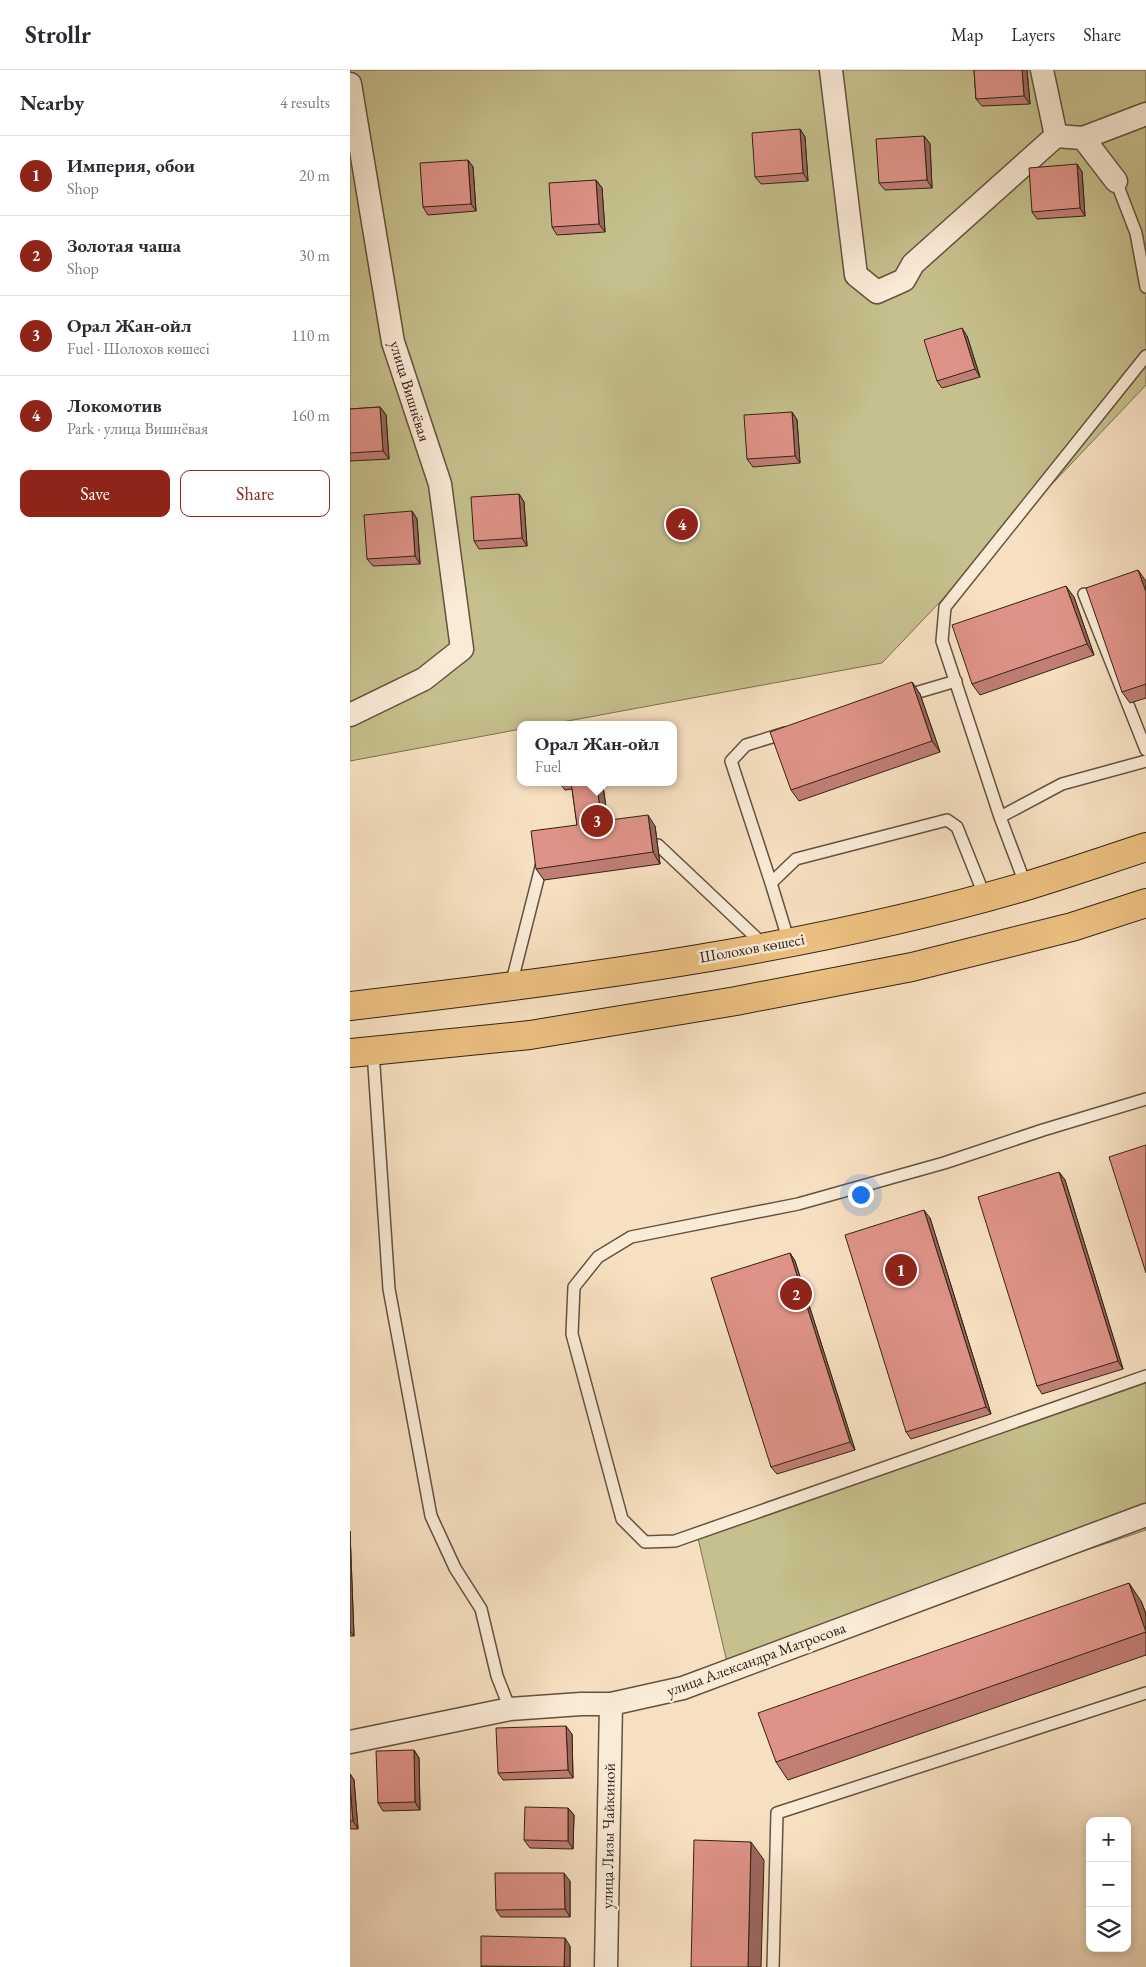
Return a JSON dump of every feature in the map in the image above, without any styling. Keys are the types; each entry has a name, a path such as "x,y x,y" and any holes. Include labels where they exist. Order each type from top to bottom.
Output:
{"highway":[{"name":"Шолохов көшесі","path":"350,1006 510,987 777,944 985,897 1026,886 1146,847"},
{"path":"362,1052 530,1034 736,1002 922,964 1072,927 1146,903"}],"street":[{"path":"831,70 856,275 878,292 904,280 913,264 1056,136 1084,138 1146,114"},
{"path":"1042,70 1056,136"},
{"name":"улица Вишнёвая","path":"350,84 393,342 440,484 462,649 424,679 350,715"},
{"path":"1084,138 1116,180"},
{"name":"улица Александра Матросова","path":"350,1742 510,1709 611,1704 683,1688 1146,1515"},
{"name":"улица Лизы Чайкиной","path":"606,1967 611,1704"}],"lane":[{"path":"1116,180 1136,233 1146,287"},
{"path":"1026,886 1000,817 942,641 945,607 1146,356"},
{"path":"1084,594 1146,750"},
{"path":"890,701 956,681"},
{"path":"777,944 771,883 731,761 746,745 796,729"},
{"path":"1000,817 1062,784 1146,761"},
{"path":"771,883 796,859 947,820 957,827 985,897"},
{"path":"658,845 777,944"},
{"path":"510,987 542,863"},
{"path":"362,1052 389,1289 431,1516 455,1568 481,1609 497,1676 510,1709"},
{"path":"1146,1099 944,1163 798,1204 631,1237 598,1257 574,1287 572,1334 622,1519 645,1542 675,1541 1146,1376"},
{"path":"773,1967 777,1813 1146,1693"}],"shaded area":[{"path":"350,70 1146,70 1146,385 882,663 568,721 517,721 517,730 350,761"},
{"path":"1146,1372 1146,1530 729,1671 697,1534"}],"building":[{"path":"974,70 1022,70 1024,96 976,99"},
{"path":"800,129 803,173 755,177 752,133"},
{"path":"924,136 927,180 879,183 876,139"},
{"path":"468,160 471,204 423,207 420,163"},
{"path":"1077,164 1080,208 1032,212 1029,168"},
{"path":"596,180 599,224 552,227 549,183"},
{"path":"962,328 975,369 937,381 924,340"},
{"path":"380,407 383,451 350,453 350,409"},
{"path":"792,412 795,456 747,459 744,415"},
{"path":"519,494 522,538 474,541 471,497"},
{"path":"412,511 415,556 367,559 364,515"},
{"path":"1138,570 1146,592 1146,684 1122,692 1086,588"},
{"path":"1066,586 1087,644 972,684 952,625"},
{"path":"912,682 932,741 791,790 770,732"},
{"path":"572,786 597,786 602,821 648,815 653,852 536,869 531,831 577,825"},
{"path":"1146,1145 1146,1273 1109,1157"},
{"path":"1059,1172 1118,1361 1037,1386 978,1197"},
{"path":"924,1210 986,1407 906,1432 845,1235"},
{"path":"790,1253 850,1442 771,1467 711,1278"},
{"path":"1129,1583 1146,1632 776,1762 758,1713"},
{"path":"566,1726 568,1770 498,1773 496,1728"},
{"path":"414,1750 415,1802 378,1803 376,1751"},
{"path":"350,1787 353,1821 350,1821"},
{"path":"525,1807 568,1808 568,1841 524,1840"},
{"path":"694,1840 751,1842 748,1967 691,1967"},
{"path":"495,1873 564,1873 565,1909 496,1910"},
{"path":"481,1936 565,1938 564,1967 481,1966"}],"place":[{"name":"Локомотив","path":"682,524"},
{"name":"Орал Жан-ойл","path":"597,821"},
{"name":"Империя, обои","path":"901,1270"},
{"name":"Золотая чаша","path":"796,1294"}]}
